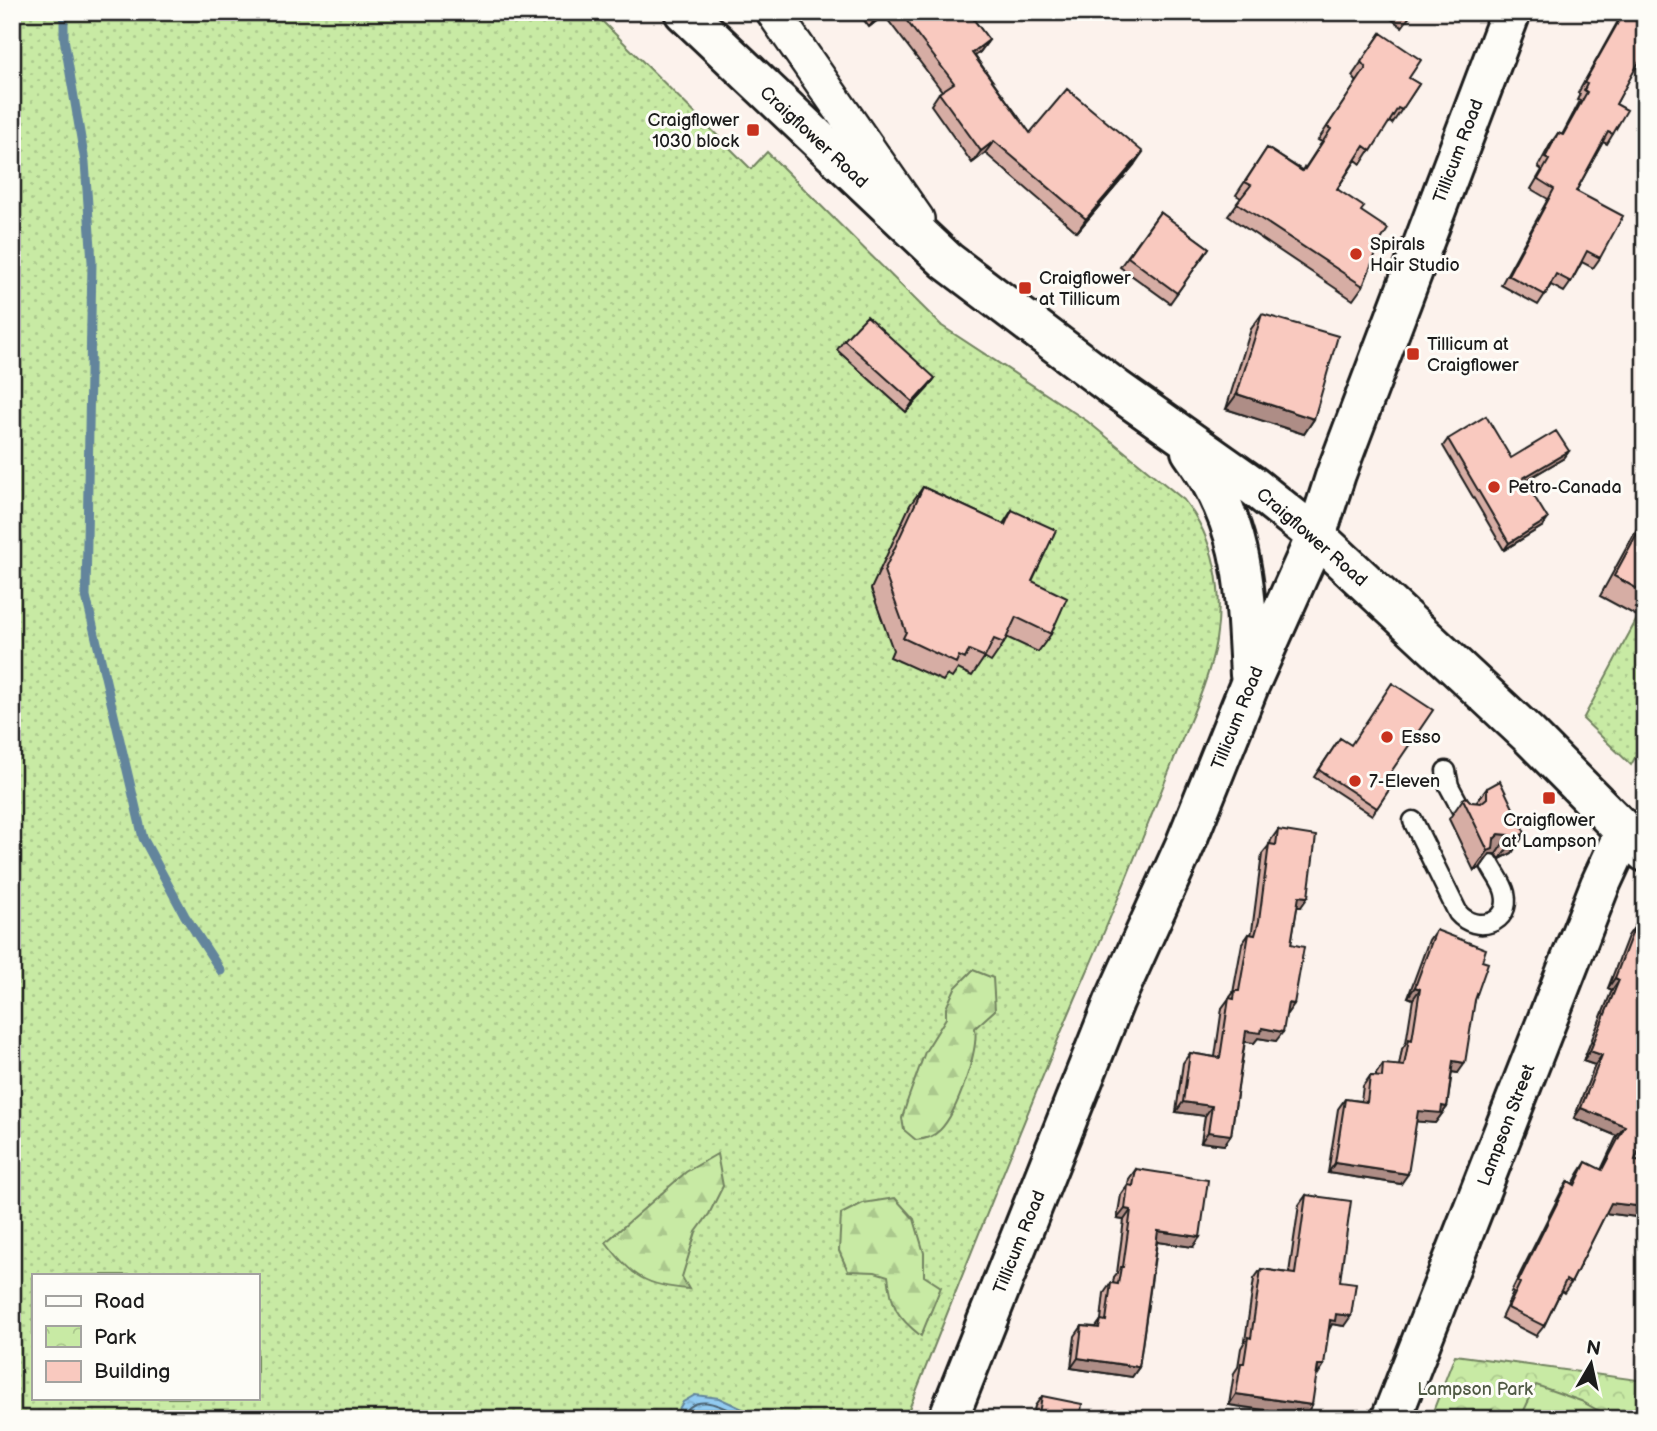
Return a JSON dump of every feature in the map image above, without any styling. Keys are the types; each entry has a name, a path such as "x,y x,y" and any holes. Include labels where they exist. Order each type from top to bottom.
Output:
{"main road":[{"name":"Craigflower Road","path":"684,12 947,261 1252,485 1316,536 1528,734 1634,842"},
{"name":"Tillicum Road","path":"950,1415 1114,1002 1185,845 1250,683 1316,536 1343,453 1511,12"},
{"path":"1140,404 1190,449 1211,478 1225,505 1238,548 1249,617 1250,683"},
{"name":"Lampson Street","path":"1391,1419 1600,885 1634,842"}],"street":[{"name":"Craigflower Road","path":"772,12 947,261"}],"lane":[{"path":"1446,771 1463,812"},
{"path":"1413,821 1458,913 1473,925 1492,922 1504,910 1505,893 1490,864"}],"green space":[{"path":"12,12 593,12 751,169 767,152 942,326 1087,421 1184,500 1195,515 1210,549 1218,584 1218,622 1213,656 1203,687 1016,1140 905,1419 12,1419"},
{"path":"1645,604 1645,740 1631,765 1583,719"},
{"path":"973,970 993,978 995,1010 975,1028 970,1065 960,1096 947,1122 935,1134 916,1140 904,1130 902,1118 908,1099 925,1052 946,1018 946,1008 955,988"},
{"path":"717,1154 723,1186 696,1232 682,1277 689,1289 651,1282 632,1271 606,1242 686,1172"},
{"path":"895,1198 914,1219 924,1253 924,1276 941,1287 921,1336 906,1323 897,1310 891,1296 888,1276 875,1272 848,1271 839,1251 841,1214 863,1203"},
{"name":"Lampson Park","path":"1455,1355 1645,1381 1645,1419 1430,1419"},
{"path":"1536,1385 1581,1401 1613,1419 1520,1419"}],"water":[{"path":"695,1395 719,1398 764,1419 673,1419 683,1402"}],"building":[{"path":"900,12 968,12 989,40 972,53 1030,133 1067,89 1143,152 1086,219 994,141 981,151 939,93 954,83"},
{"path":"1624,12 1645,12 1645,51 1616,104 1627,110 1613,134 1608,132 1576,191 1623,216 1600,258 1587,251 1571,282 1556,274 1545,295 1508,275 1554,189 1538,179 1549,160 1545,158 1558,133 1563,135 1587,92 1584,90 1587,84 1584,83"},
{"path":"1381,33 1421,60 1409,78 1419,84 1402,110 1398,108 1371,151 1364,146 1337,189 1364,207 1361,211 1388,229 1363,286 1237,203 1251,185 1245,182 1267,148 1302,171 1304,167 1305,169 1331,129 1327,127 1366,68 1361,62"},
{"path":"1160,212 1209,248 1177,293 1128,257"},
{"path":"1262,314 1338,336 1314,419 1237,394"},
{"path":"867,316 935,378 913,402 844,340"},
{"path":"1486,416 1511,458 1556,431 1569,451 1523,478 1548,519 1509,543 1448,439"},
{"path":"923,487 1005,525 1012,510 1056,530 1032,581 1067,598 1051,634 1016,617 1004,643 994,639 985,657 969,650 965,659 959,656 956,663 903,638 906,632 884,571"},
{"path":"1645,519 1645,593 1614,576"},
{"path":"1392,683 1433,710 1391,772 1398,776 1377,808 1319,770 1340,738 1351,745"},
{"path":"1500,781 1525,833 1514,839 1509,835 1499,834 1494,839 1493,849 1488,851 1463,799 1466,797 1471,802 1481,803 1487,798 1487,788"},
{"path":"1278,830 1316,836 1308,897 1299,896 1291,944 1304,947 1294,1004 1288,1003 1283,1032 1262,1028 1261,1033 1246,1031 1231,1135 1208,1132 1212,1106 1183,1102 1190,1053 1220,1058 1229,998 1234,999 1235,991 1239,991 1249,934 1255,935 1259,921 1269,844 1276,845"},
{"path":"1635,926 1645,929 1645,1135 1635,1160 1645,1161 1645,1207 1611,1203 1571,1283 1566,1280 1544,1326 1508,1308 1568,1181 1575,1185 1586,1162 1602,1170 1625,1126 1581,1108 1602,1055 1590,1051 1619,980 1615,978"},
{"path":"1436,930 1486,949 1482,961 1488,963 1475,1000 1465,1063 1453,1061 1447,1107 1442,1106 1441,1113 1418,1111 1408,1174 1335,1163 1345,1099 1367,1102 1370,1076 1382,1077 1383,1064 1404,1066 1409,1039 1412,1040 1420,989 1415,987"},
{"path":"1136,1169 1208,1180 1200,1237 1158,1231 1139,1367 1078,1358 1082,1326 1099,1328 1101,1320 1106,1321 1111,1283 1118,1284 1131,1210 1125,1209 1128,1185 1133,1186"},
{"path":"1306,1195 1351,1201 1340,1281 1356,1283 1351,1316 1336,1314 1335,1321 1330,1320 1324,1365 1318,1365 1312,1405 1236,1394 1241,1363 1244,1363 1248,1337 1251,1338 1261,1269 1295,1274"},
{"path":"1042,1396 1082,1404 1080,1419 1038,1419"}],"waterway":[{"path":"64,12 64,38 85,162 92,262 86,596 143,838 185,916 221,971"}],"place":[{"name":"Craigflower 1030 block","path":"753,130"},
{"name":"Spirals Hair Studio","path":"1356,254"},
{"name":"Craigflower at Tillicum","path":"1025,288"},
{"name":"Tillicum at Craigflower","path":"1413,354"},
{"name":"Petro-Canada","path":"1494,487"},
{"name":"Esso","path":"1387,737"},
{"name":"7-Eleven","path":"1355,781"},
{"name":"Craigflower at Lampson","path":"1549,798"}]}
